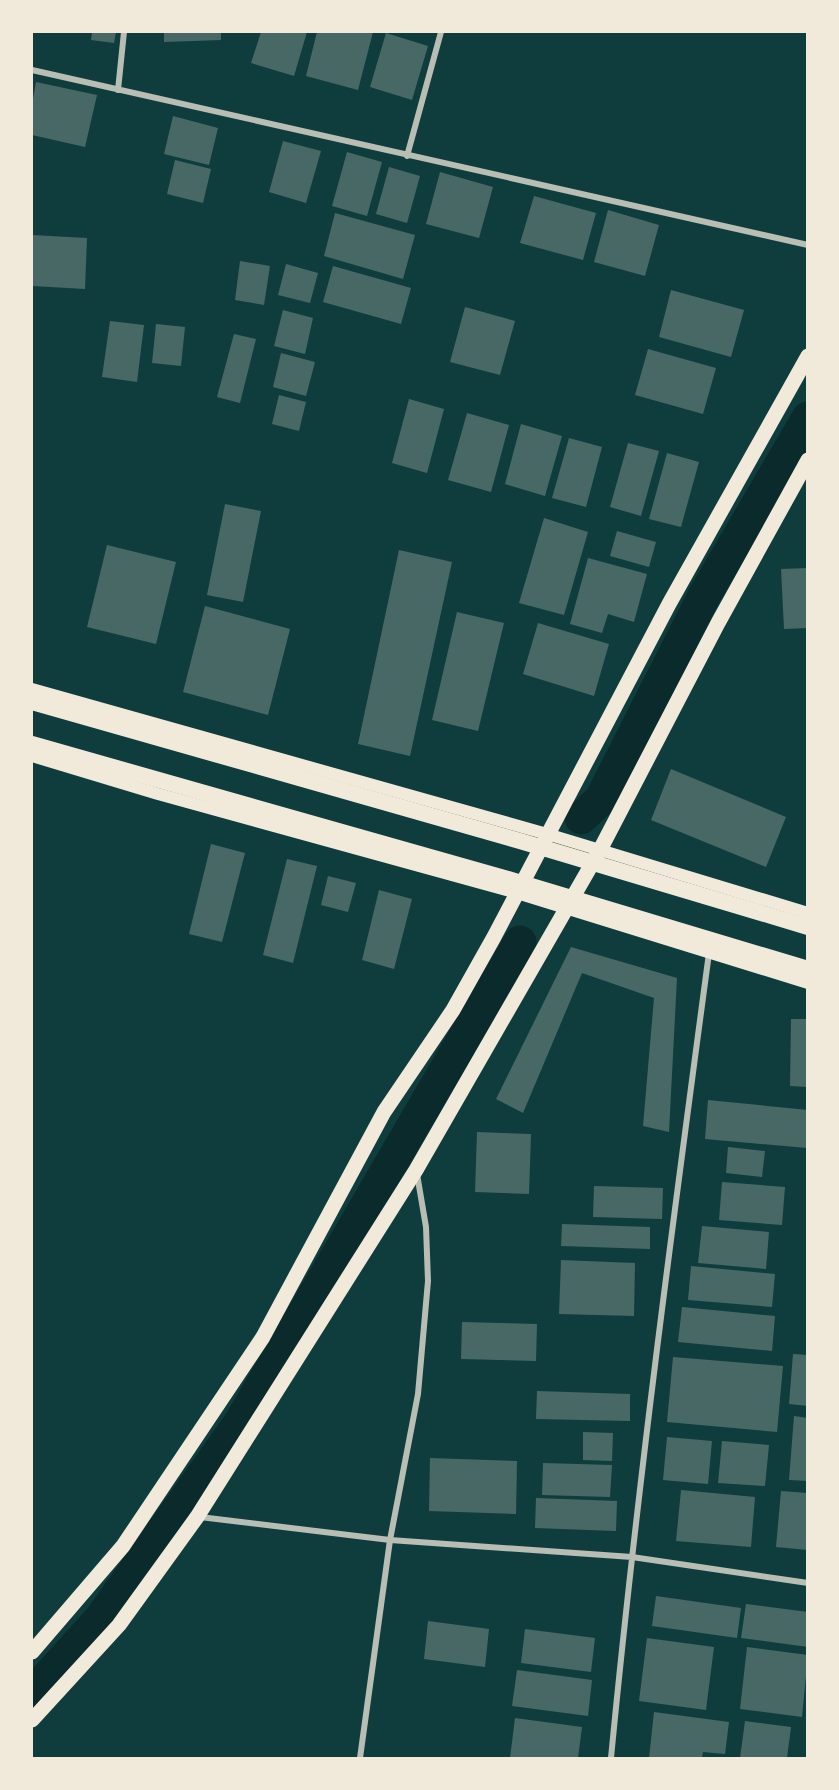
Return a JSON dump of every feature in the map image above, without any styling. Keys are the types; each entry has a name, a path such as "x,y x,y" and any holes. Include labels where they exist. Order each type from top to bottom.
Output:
{"highway":[{"path":"32,702 509,838 807,927"},
{"path":"32,744 508,879 807,969"}],"main road":[{"path":"32,1652 123,1546 263,1337 384,1112 453,1010 518,893 669,604 807,356"},
{"path":"32,1720 119,1625 197,1517 416,1170 600,850 718,623 807,460"},
{"path":"32,689 547,834 807,913"},
{"path":"32,756 158,794 518,893 807,983"}],"street":[{"path":"118,90 124,32"},
{"path":"407,156 441,32"},
{"path":"32,70 807,245"},
{"path":"611,1758 632,1557 709,953"},
{"path":"360,1758 390,1540 418,1394 428,1281 426,1227 416,1170"},
{"path":"197,1517 390,1540 632,1557 807,1583"}],"building":[{"path":"92,32 116,32 114,43 91,40"},
{"path":"164,32 221,32 221,40 164,42"},
{"path":"261,32 307,32 294,76 251,63"},
{"path":"317,32 373,32 358,90 306,76"},
{"path":"386,33 428,46 412,100 370,87"},
{"path":"36,82 97,95 85,147 32,135 32,104"},
{"path":"173,116 218,128 209,165 164,154"},
{"path":"283,141 321,151 306,203 269,192"},
{"path":"347,152 382,162 367,216 332,206"},
{"path":"175,160 211,169 203,203 167,194"},
{"path":"389,167 420,176 407,223 376,214"},
{"path":"440,172 493,187 479,238 426,224"},
{"path":"534,196 596,213 583,260 520,243"},
{"path":"608,210 659,225 645,276 594,262"},
{"path":"335,213 415,235 403,279 324,256"},
{"path":"32,235 87,238 85,289 32,286"},
{"path":"240,261 270,266 264,305 235,300"},
{"path":"286,264 318,273 310,303 278,295"},
{"path":"333,266 411,288 401,324 323,302"},
{"path":"671,290 744,310 731,357 659,337"},
{"path":"465,307 515,321 500,375 450,362"},
{"path":"283,310 313,318 305,354 274,346"},
{"path":"110,321 144,325 137,382 102,377"},
{"path":"156,324 185,327 181,366 152,363"},
{"path":"234,334 256,339 240,403 217,397"},
{"path":"648,349 716,368 703,414 635,395"},
{"path":"281,353 315,362 306,396 273,387"},
{"path":"279,395 306,402 299,431 272,424"},
{"path":"409,399 444,409 427,473 392,463"},
{"path":"467,413 509,425 491,492 448,480"},
{"path":"521,424 562,436 545,496 505,484"},
{"path":"569,438 602,447 586,507 552,498"},
{"path":"628,443 659,451 641,516 610,507"},
{"path":"667,453 699,462 681,527 649,519"},
{"path":"225,504 261,511 243,602 207,595"},
{"path":"544,518 588,532 564,615 519,603"},
{"path":"617,531 656,542 649,567 610,556"},
{"path":"107,545 176,562 156,644 87,627"},
{"path":"399,550 452,562 410,756 358,744"},
{"path":"588,558 647,574 634,622 608,614 602,633 570,624"},
{"path":"808,568 808,628 784,629 781,569"},
{"path":"205,606 290,629 268,715 183,692"},
{"path":"457,612 504,623 478,731 432,720"},
{"path":"538,623 609,644 594,696 523,674"},
{"path":"671,769 786,817 766,867 651,820"},
{"path":"211,844 245,853 222,942 189,934"},
{"path":"287,859 317,866 293,963 263,955"},
{"path":"328,876 356,883 348,912 321,905"},
{"path":"379,890 412,899 394,969 362,960"},
{"path":"571,947 677,978 669,1132 643,1126 654,998 582,973 523,1113 496,1099"},
{"path":"791,1019 808,1019 808,1087 790,1086"},
{"path":"708,1100 808,1110 807,1148 705,1139"},
{"path":"477,1132 531,1134 529,1194 475,1192"},
{"path":"728,1147 765,1151 762,1177 726,1173"},
{"path":"722,1182 785,1187 782,1225 719,1220"},
{"path":"594,1186 663,1188 662,1219 593,1217"},
{"path":"562,1224 650,1227 650,1249 561,1246"},
{"path":"702,1226 769,1232 766,1269 698,1263"},
{"path":"561,1260 635,1263 634,1316 559,1314"},
{"path":"691,1266 775,1274 772,1307 688,1300"},
{"path":"682,1307 775,1316 772,1351 678,1342"},
{"path":"462,1322 537,1324 536,1361 461,1359"},
{"path":"793,1354 808,1355 808,1406 789,1404"},
{"path":"673,1357 783,1366 777,1432 667,1422"},
{"path":"537,1391 630,1394 630,1421 536,1419"},
{"path":"794,1416 808,1418 808,1481 789,1480"},
{"path":"583,1432 613,1433 612,1461 583,1460"},
{"path":"667,1437 712,1441 708,1484 663,1480"},
{"path":"722,1441 769,1445 765,1486 718,1483"},
{"path":"430,1458 517,1461 516,1514 429,1511"},
{"path":"543,1463 612,1465 610,1497 542,1495"},
{"path":"681,1490 755,1497 751,1547 676,1541"},
{"path":"781,1491 808,1493 808,1550 776,1547"},
{"path":"536,1498 617,1501 616,1531 535,1528"},
{"path":"656,1596 741,1608 737,1638 652,1626"},
{"path":"746,1604 808,1612 808,1647 741,1638"},
{"path":"428,1621 489,1629 485,1667 424,1659"},
{"path":"525,1629 595,1638 591,1672 521,1663"},
{"path":"647,1638 714,1647 706,1710 639,1701"},
{"path":"747,1647 808,1655 802,1717 740,1709"},
{"path":"517,1670 592,1680 588,1716 512,1706"},
{"path":"654,1712 729,1722 725,1754 703,1752 702,1758 649,1758"},
{"path":"515,1718 582,1727 578,1758 510,1758"},
{"path":"745,1721 791,1727 787,1758 740,1758"}],"waterway":[{"path":"581,818 601,799 704,596 808,418"},
{"path":"32,1694 101,1618 241,1421 520,942"}]}
